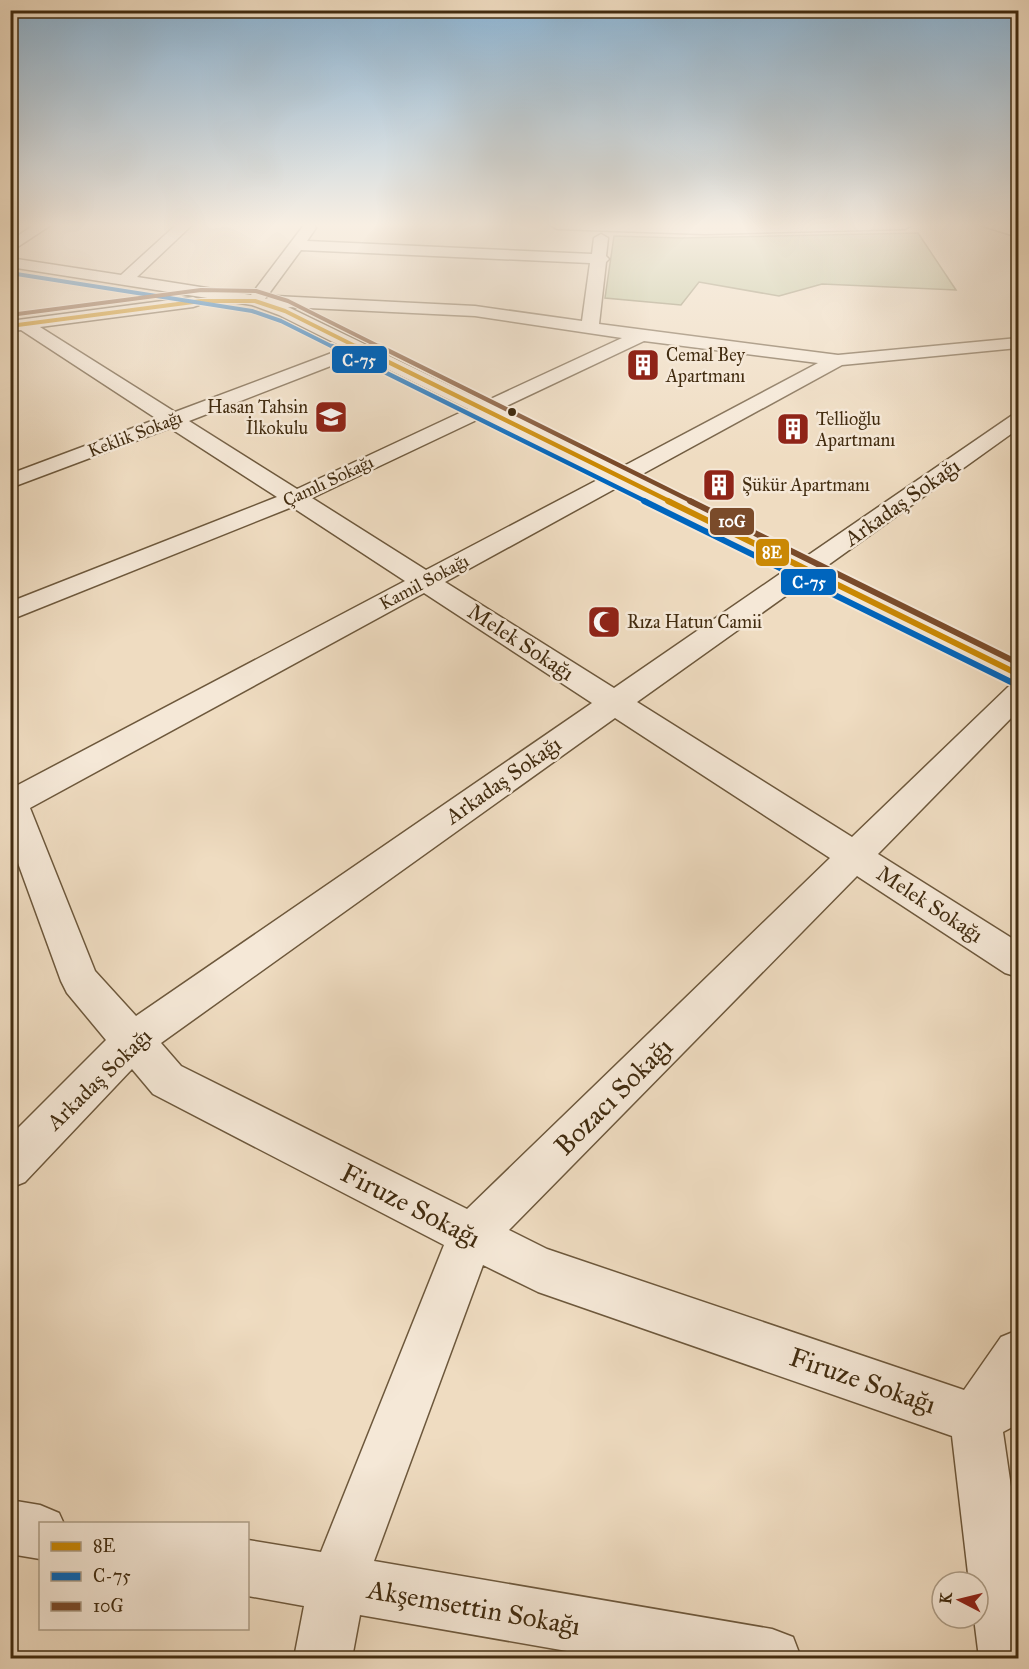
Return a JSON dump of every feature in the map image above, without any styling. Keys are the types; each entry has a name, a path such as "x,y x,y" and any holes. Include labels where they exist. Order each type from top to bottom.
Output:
{"street":[{"path":"17,325 187,303"},
{"path":"261,303 285,310 1018,674"},
{"path":"335,303 475,310 640,336 838,360 1018,343"},
{"path":"590,327 594,303"},
{"name":"Melek Sokağı","path":"17,325 172,419 1018,961"},
{"name":"Çamlı Sokağı","path":"10,612 295,498 640,336"},
{"name":"Keklik Sokağı","path":"10,482 360,348"},
{"name":"Kamil Sokağı","path":"11,801 838,360"},
{"name":"Arkadaş Sokağı","path":"10,1167 132,1041 1018,420"},
{"name":"Bozacı Sokağı","path":"323,1659 337,1584 471,1236 1018,694"},
{"name":"Firuze Sokağı","path":"11,801 80,981 167,1080 538,1269 997,1408"},
{"path":"1008,1659 997,1408 1018,1354"},
{"path":"10,1527 39,1532"},
{"name":"Akşemsettin Sokağı","path":"249,1568 772,1659"}],"green space":[{"path":"658,303 683,303 681,305"}],"transit line":[{"name":"10G","path":"10,315 103,303"},
{"name":"8E","path":"10,326 187,303"},
{"name":"C-75","path":"200,303 252,311 281,321 1013,683"},
{"name":"8E","path":"261,303 285,311 1018,674"},
{"name":"10G","path":"292,303 1018,663"}],"place":[{"name":"Cemal Bey Apartmanı","path":"643,365"},
{"name":"Hasan Tahsin İlkokulu","path":"331,417"},
{"name":"Tellioğlu Apartmanı","path":"793,429"},
{"name":"Şükür Apartmanı","path":"719,485"},
{"name":"Rıza Hatun Camii","path":"604,622"}]}
